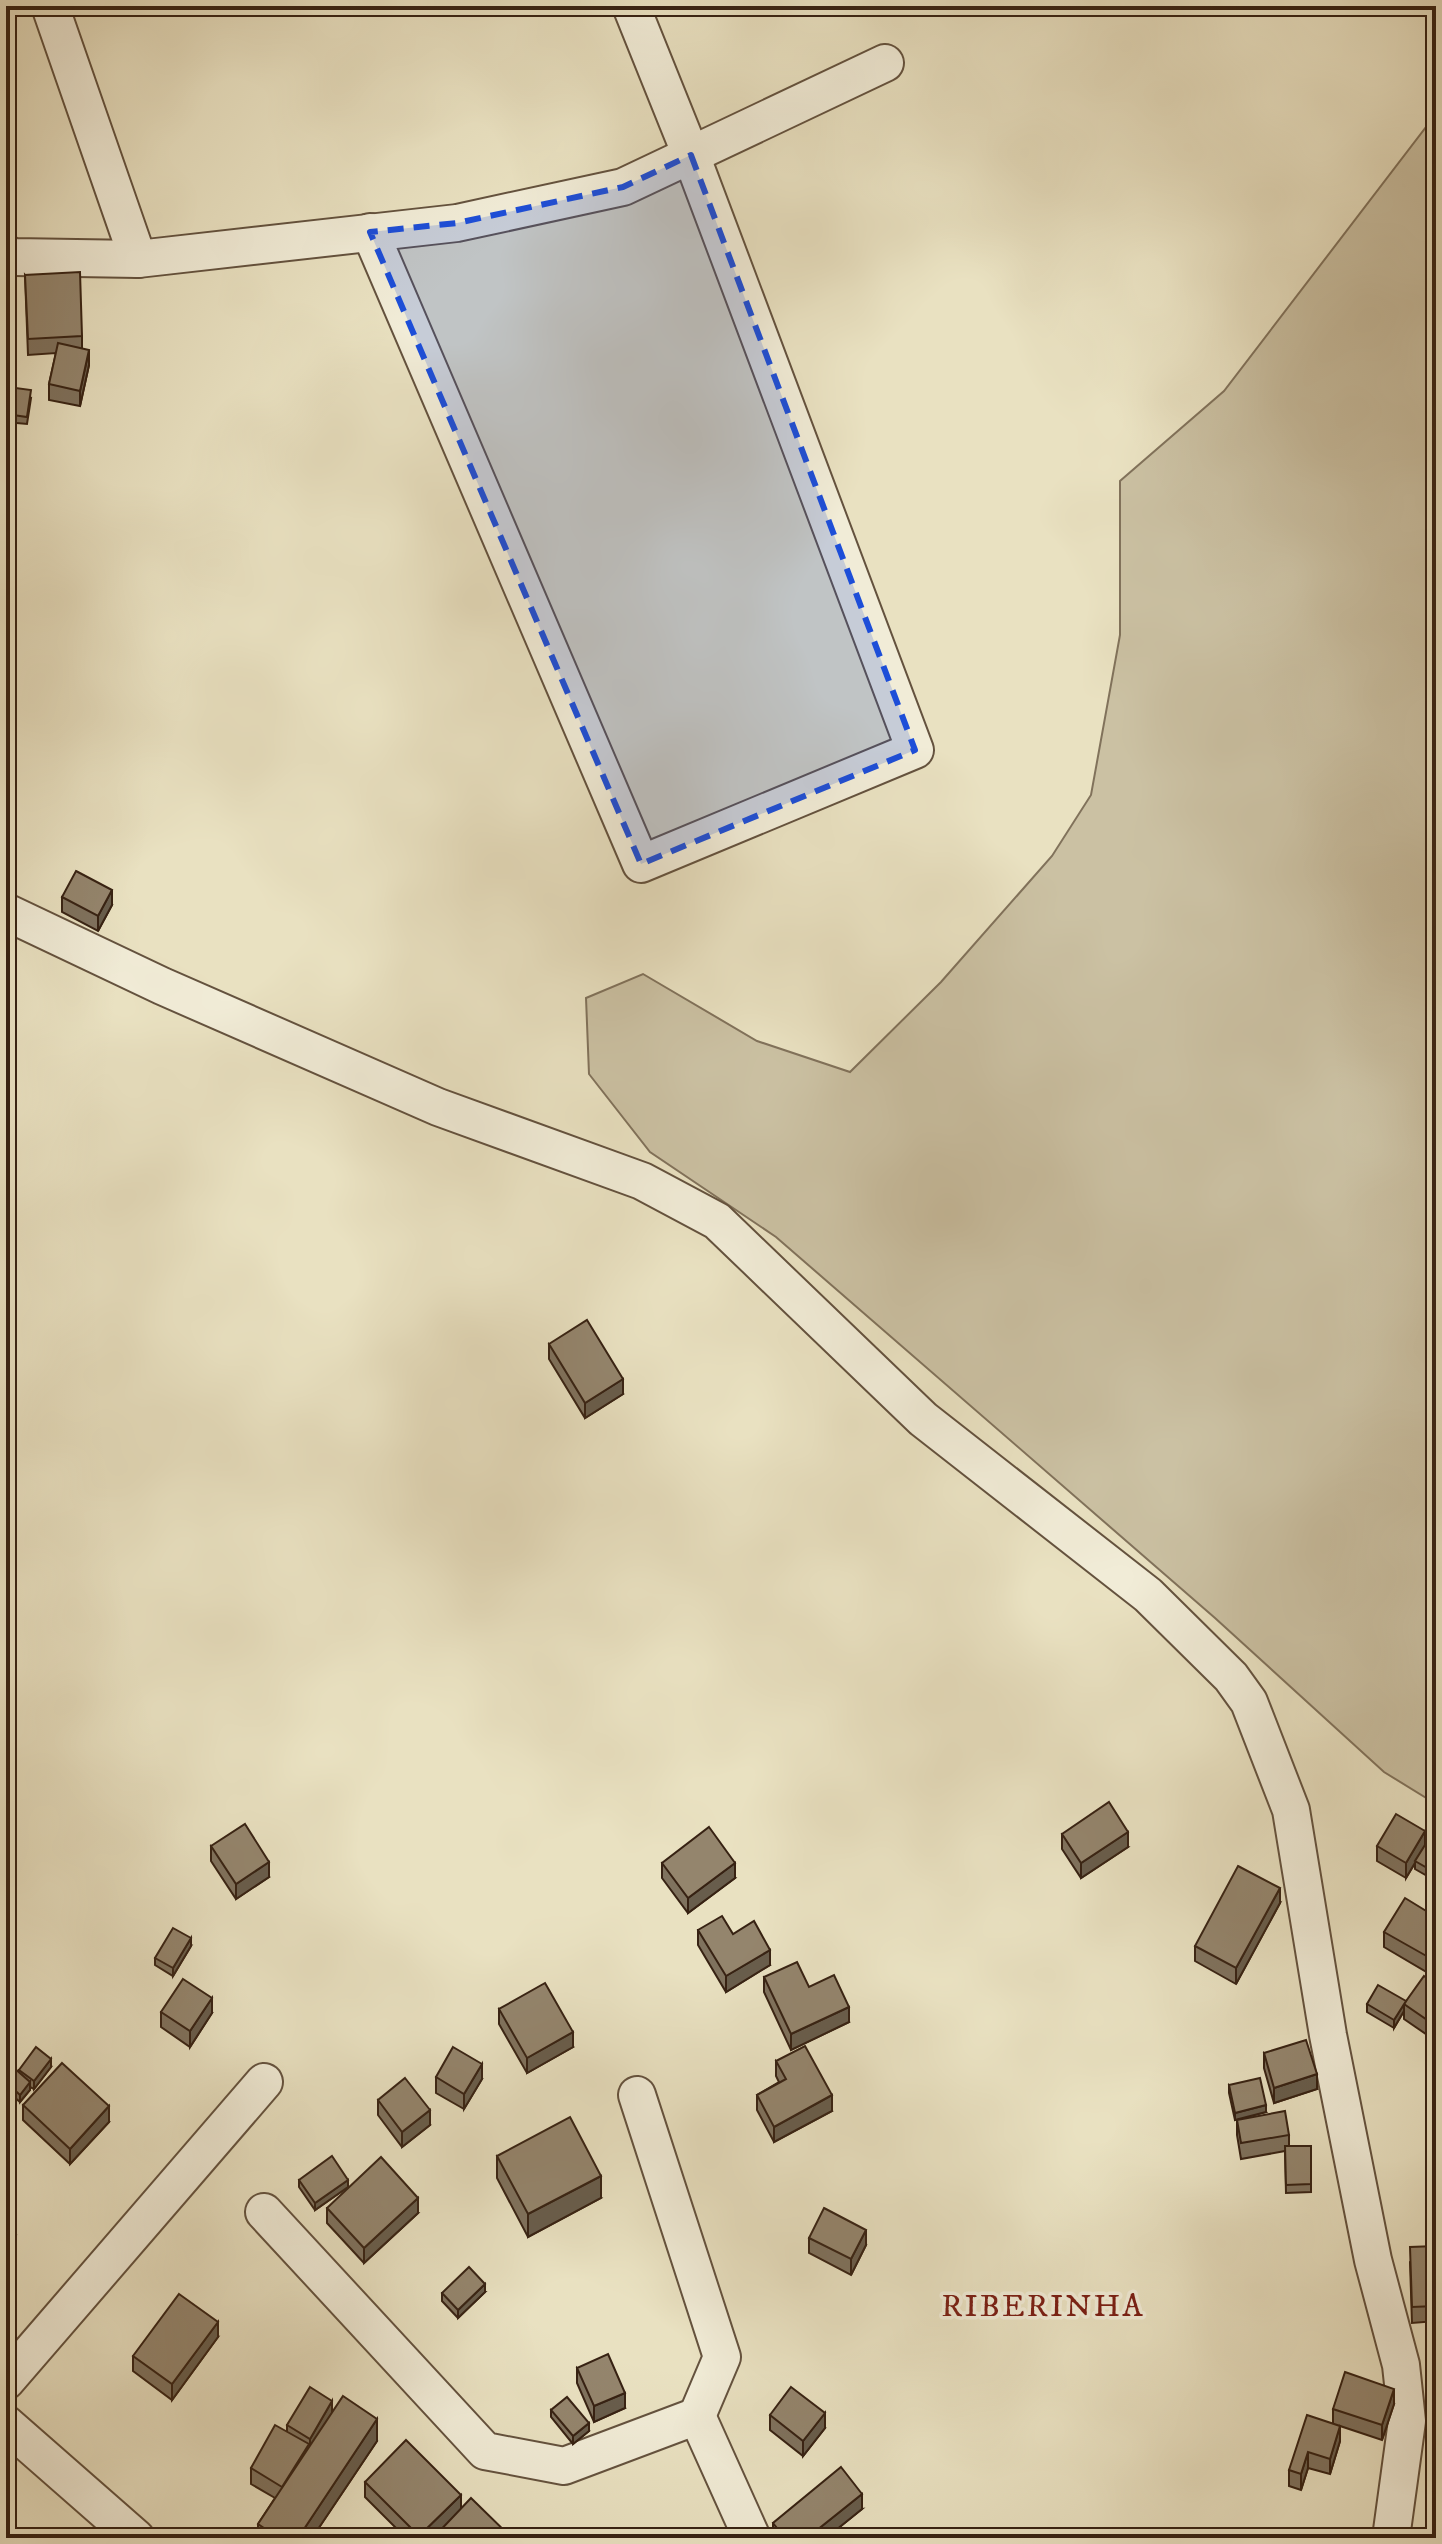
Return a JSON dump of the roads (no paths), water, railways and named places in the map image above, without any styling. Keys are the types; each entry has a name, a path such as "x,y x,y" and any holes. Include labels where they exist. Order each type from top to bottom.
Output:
{"street":[{"path":"50,6 138,259"},
{"path":"370,232 641,864 915,750 691,155 631,6"},
{"path":"6,254 14,257 138,259 457,223 623,187 885,63"},
{"path":"6,912 162,986 438,1107 642,1181 717,1221 923,1419 1148,1595 1231,1677 1249,1702 1291,1810 1328,2035 1373,2260 1401,2365 1407,2421 1391,2538"},
{"path":"6,2381 264,2082"},
{"path":"264,2212 485,2451 564,2466 697,2416 722,2357 637,2095"},
{"path":"697,2416 752,2538"},
{"path":"6,2424 136,2538"}],"district":[{"name":"RIBERINHA","path":"1043,2305"}]}
